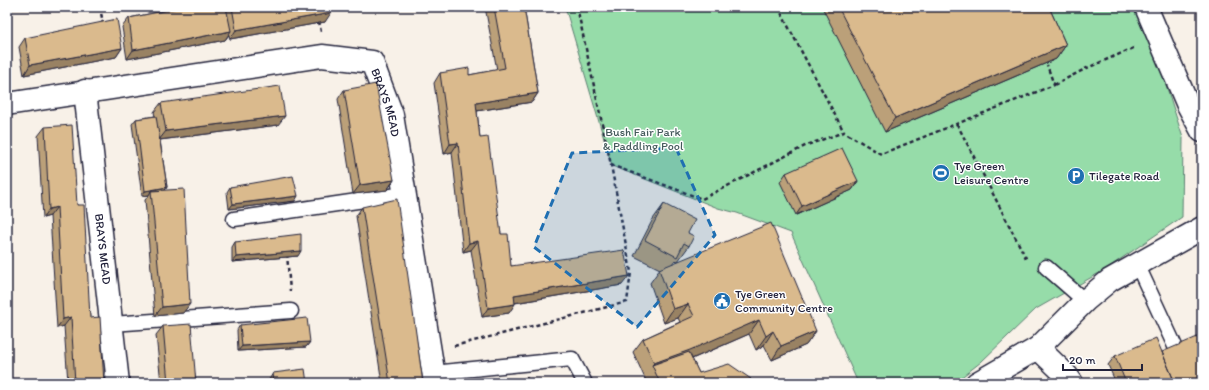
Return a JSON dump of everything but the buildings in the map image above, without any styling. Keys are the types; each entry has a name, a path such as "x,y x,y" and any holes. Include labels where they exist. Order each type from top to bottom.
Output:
{"street":[{"path":"1146,7 1187,103 1202,130"},
{"name":"BRAYS MEAD","path":"7,104 322,56 372,62 392,115 434,378"},
{"name":"BRAYS MEAD","path":"85,91 118,383"},
{"path":"977,383 1038,348 1085,301 1110,280 1202,228"},
{"path":"1038,348 1067,376 1072,383"}],"lane":[{"path":"234,219 405,194"},
{"path":"1137,264 1192,383"},
{"path":"1046,267 1085,301"},
{"path":"112,324 291,311"},
{"path":"434,378 572,359 585,383"}],"path":[{"path":"100,7 104,29"},
{"path":"430,352 627,302 631,272 611,165 577,7"},
{"path":"778,7 844,132 881,154 1054,85 1087,68 1140,45"},
{"path":"1047,64 1054,85"},
{"path":"957,124 1028,263"},
{"path":"611,165 702,199 807,145 844,132"},
{"path":"286,250 291,311"}],"highlighted area":[{"path":"676,148 715,235 637,327 534,247 572,153"}],"green space":[{"name":"Tye Green Leisure Centre","path":"565,7 1137,7 1151,38 1183,138 1182,217 1106,269 1036,309 981,362 954,383 858,383 791,233 737,213 718,208 612,166"}],"place":[{"name":"Tye Green Leisure Centre","path":"941,173"},
{"name":"Tilegate Road","path":"1076,176"},
{"name":"Tye Green Community Centre","path":"722,301"}],"park label":[{"name":"Bush Fair Park & Paddling Pool","path":"643,139"}]}
